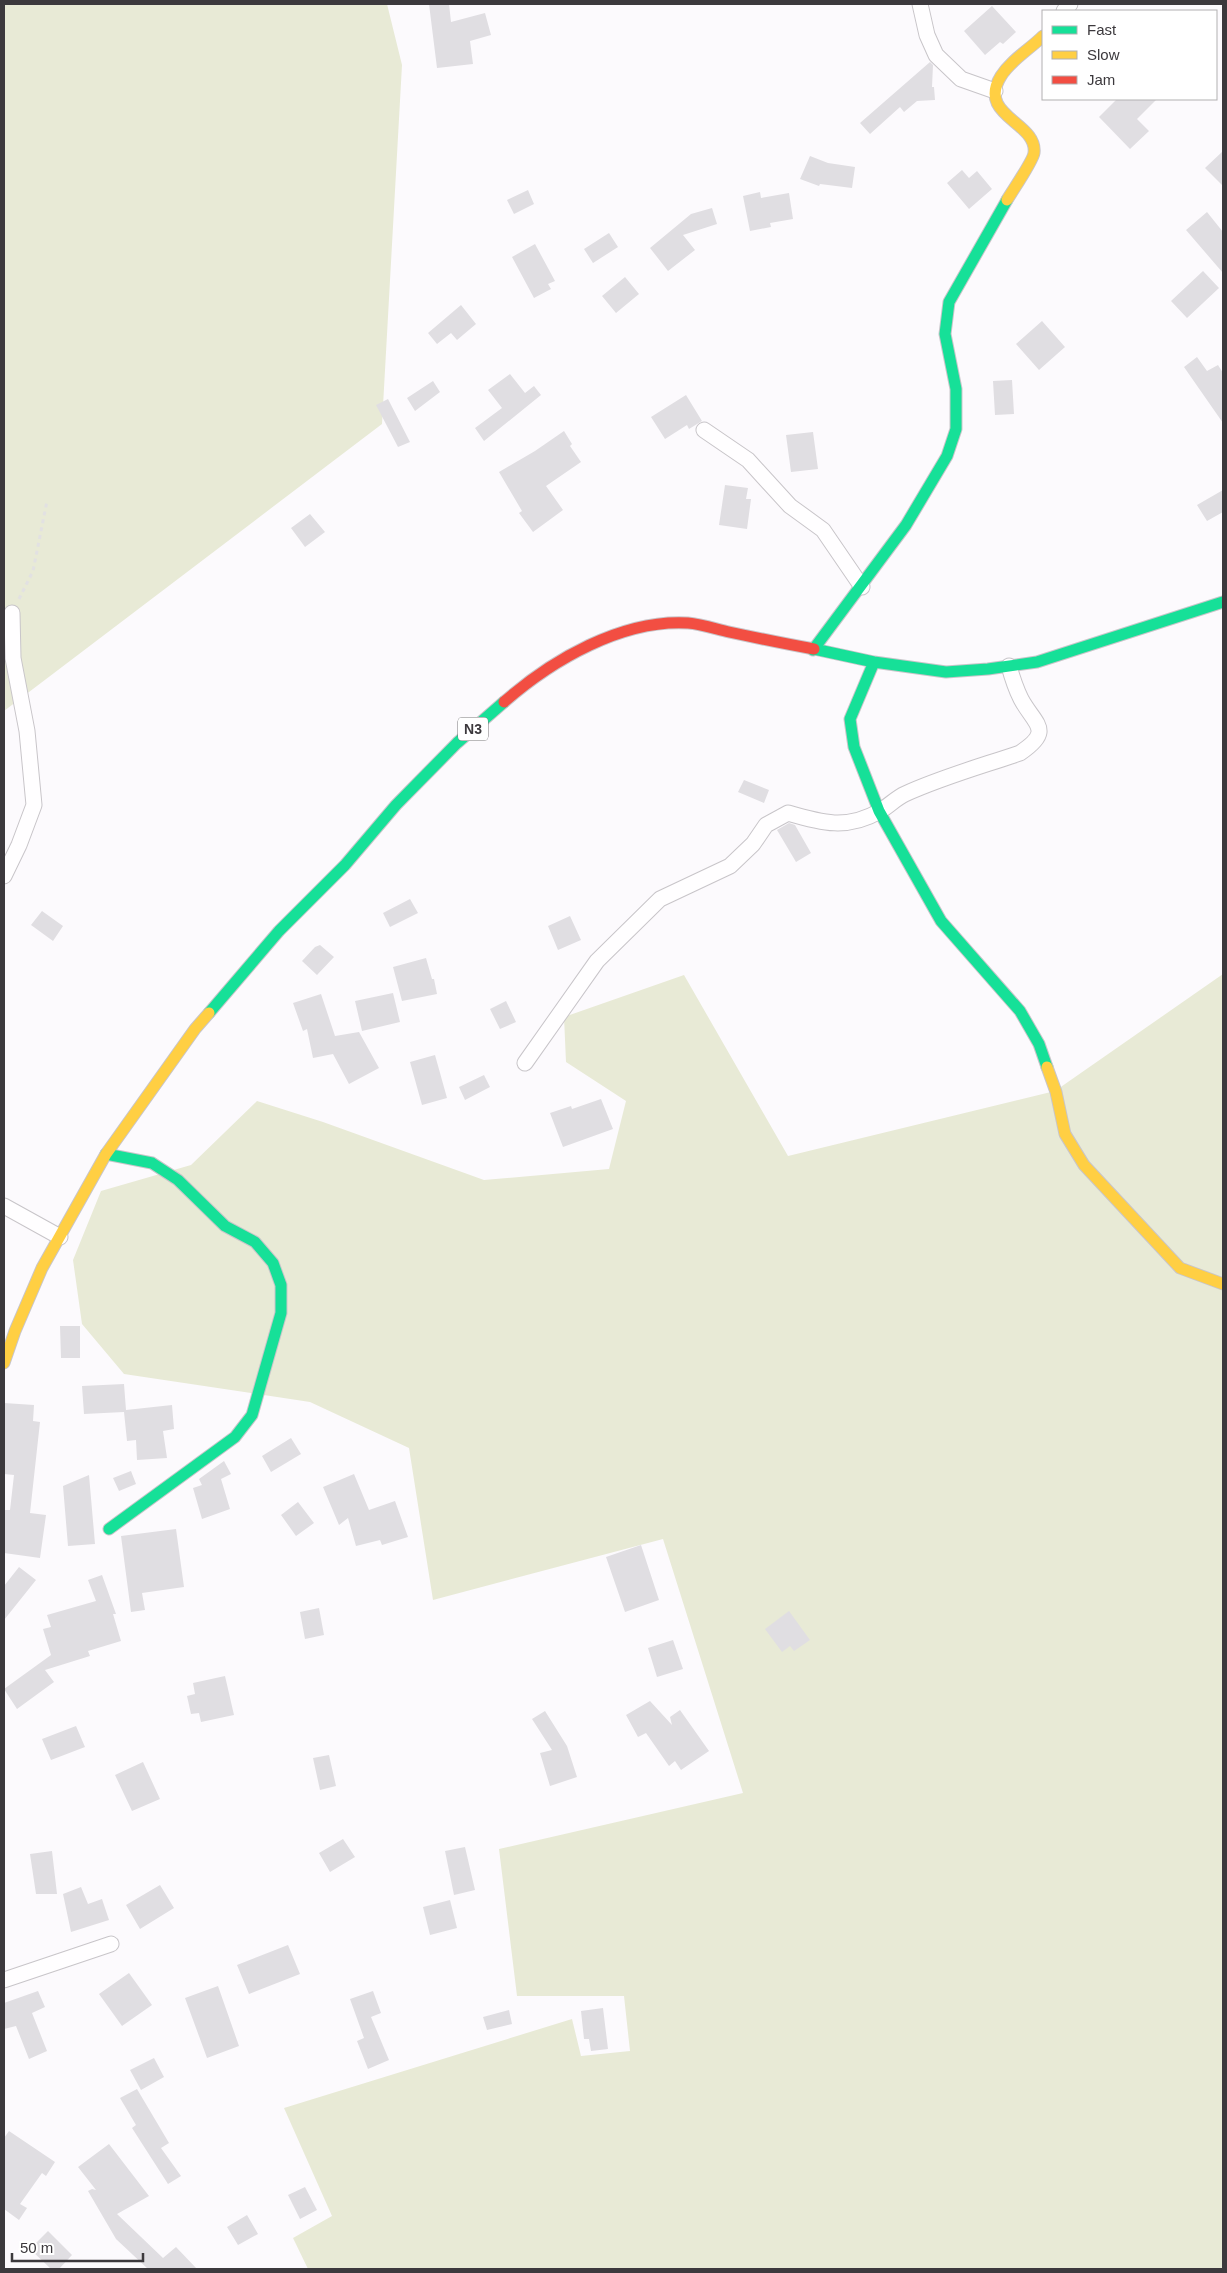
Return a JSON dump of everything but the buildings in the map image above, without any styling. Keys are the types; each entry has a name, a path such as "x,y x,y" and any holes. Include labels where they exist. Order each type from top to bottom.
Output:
{"street":[{"path":"920,4 927,35 936,55 961,79 995,92"},
{"path":"813,650 862,587 906,525 947,456 956,429 956,389 945,334 949,302 1034,153 1030,140 996,105 995,92 1002,75 1042,37"},
{"path":"704,430 748,460 790,506 823,530 862,587"},
{"name":"N3","path":"4,1363 15,1330 42,1268 106,1154 194,1029 278,931 345,865 396,805 450,750 527,682 563,658 599,641 650,626 688,623 874,662 946,672 1037,662 1223,602"},
{"path":"4,876 19,845 34,805 27,731 8,620"},
{"path":"874,662 850,719 854,747 879,811 941,921 1020,1011 1039,1044 1056,1092 1065,1134 1084,1165 1180,1268 1223,1284"},
{"path":"525,1063 596,961 660,899 730,866 753,844 766,825 788,814 826,824 849,822 879,811 904,794 1020,752 1034,743 1039,736 1038,722 1022,701 1008,666"},
{"path":"106,1154 152,1163 178,1180 225,1226 255,1242 273,1263 281,1285 282,1313 252,1415 235,1437 109,1529"},
{"path":"4,1206 60,1237"},
{"path":"4,1980 111,1944"}],"path":[{"path":"8,620 33,571 48,501"}],"green space":[{"path":"4,4 387,4 402,65 382,424 4,711"},
{"path":"1223,974 1223,2269 308,2269 293,2238 332,2216 284,2108 572,2019 581,2056 630,2051 624,1996 517,1996 499,1849 743,1793 663,1539 433,1600 409,1448 310,1402 124,1374 82,1324 73,1260 101,1191 191,1165 257,1101 323,1122 484,1180 609,1169 626,1101 566,1062 564,1017 684,975 788,1156 1055,1091"}],"traffic: fast":[{"path":"813,650 906,525 947,456 956,429 956,389 945,334 949,302 1007,200"},
{"path":"814,649 874,662 946,672 988,669 1037,662 1223,602"},
{"path":"874,662 850,719 854,747 879,811 941,921 1020,1011 1039,1044 1047,1067"},
{"path":"209,1013 279,931 345,865 396,805 457,743 504,702"},
{"path":"106,1154 152,1163 178,1180 225,1226 255,1242 273,1263 281,1285 281,1313 252,1415 235,1437 109,1529"}],"traffic: slow":[{"path":"1007,200 1033,157 1033,142 1002,110 996,101 995,90 1005,70 1042,37"},
{"path":"4,1363 15,1331 42,1268 106,1154 195,1029 209,1013"},
{"path":"1047,1067 1056,1092 1065,1134 1084,1165 1180,1268 1223,1284"}],"traffic: jam":[{"path":"504,702 523,686 566,657 613,635 638,628 688,623 814,649"}]}
